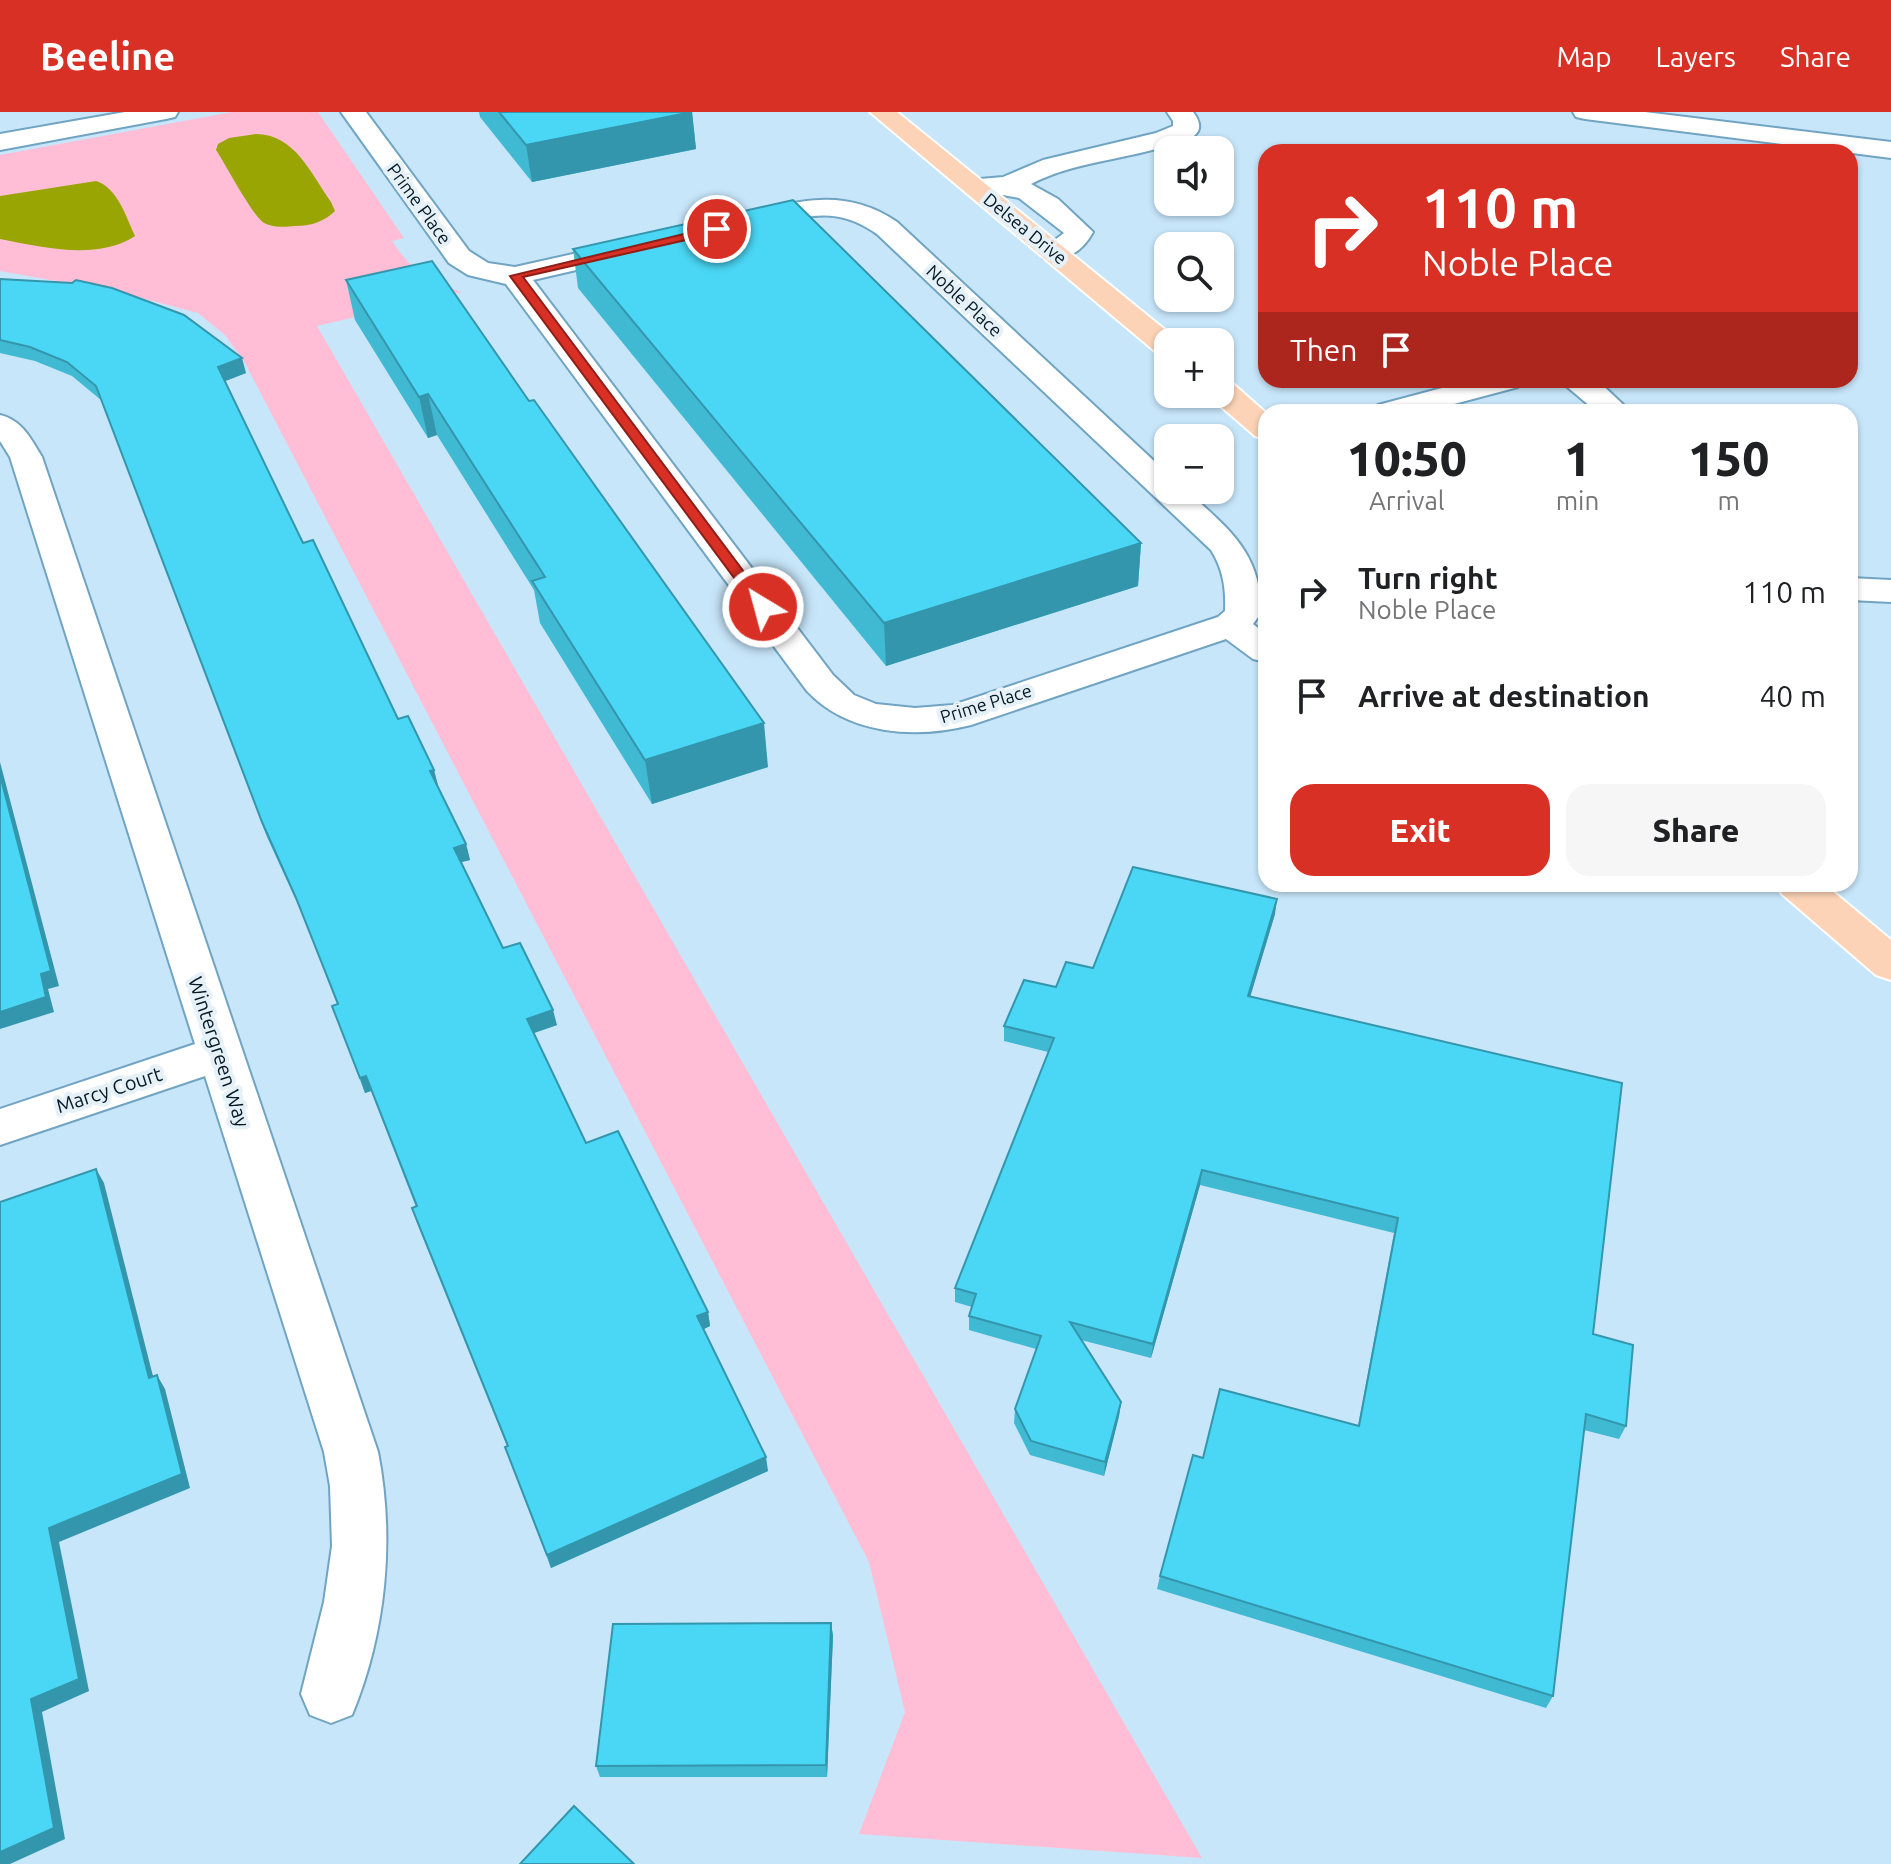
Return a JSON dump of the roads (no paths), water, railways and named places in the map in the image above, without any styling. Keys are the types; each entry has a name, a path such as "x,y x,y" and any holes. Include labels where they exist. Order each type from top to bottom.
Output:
{"main road":[{"name":"Delsea Drive","path":"882,112 1154,335"},
{"path":"1234,401 1258,422"},
{"path":"1806,892 1891,964"}],"street":[{"path":"0,142 166,112"},
{"name":"Prime Place","path":"353,112 459,257 471,267 490,274 515,276 811,671 842,705 882,717 925,722 958,716 1231,625"},
{"path":"1010,184 1029,172 1057,164 1168,139 1186,130 1186,119 1179,112"},
{"path":"1585,112 1843,144"},
{"path":"1858,146 1891,150"},
{"path":"972,186 1010,184 1031,190 1079,232 1073,243 1053,252"},
{"name":"Noble Place","path":"713,230 804,209 831,207 861,211 887,228 1223,543 1235,559 1244,582 1243,613 1231,625"},
{"path":"515,276 652,244"},
{"path":"1418,404 1478,388"},
{"path":"1588,388 1607,404"},
{"name":"Wintergreen Way","path":"0,424 13,436 26,457 351,1452 359,1486 362,1552 331,1694"},
{"path":"1858,589 1891,591"},
{"path":"1231,625 1258,645"},
{"name":"Marcy Court","path":"0,1127 219,1054"}]}
